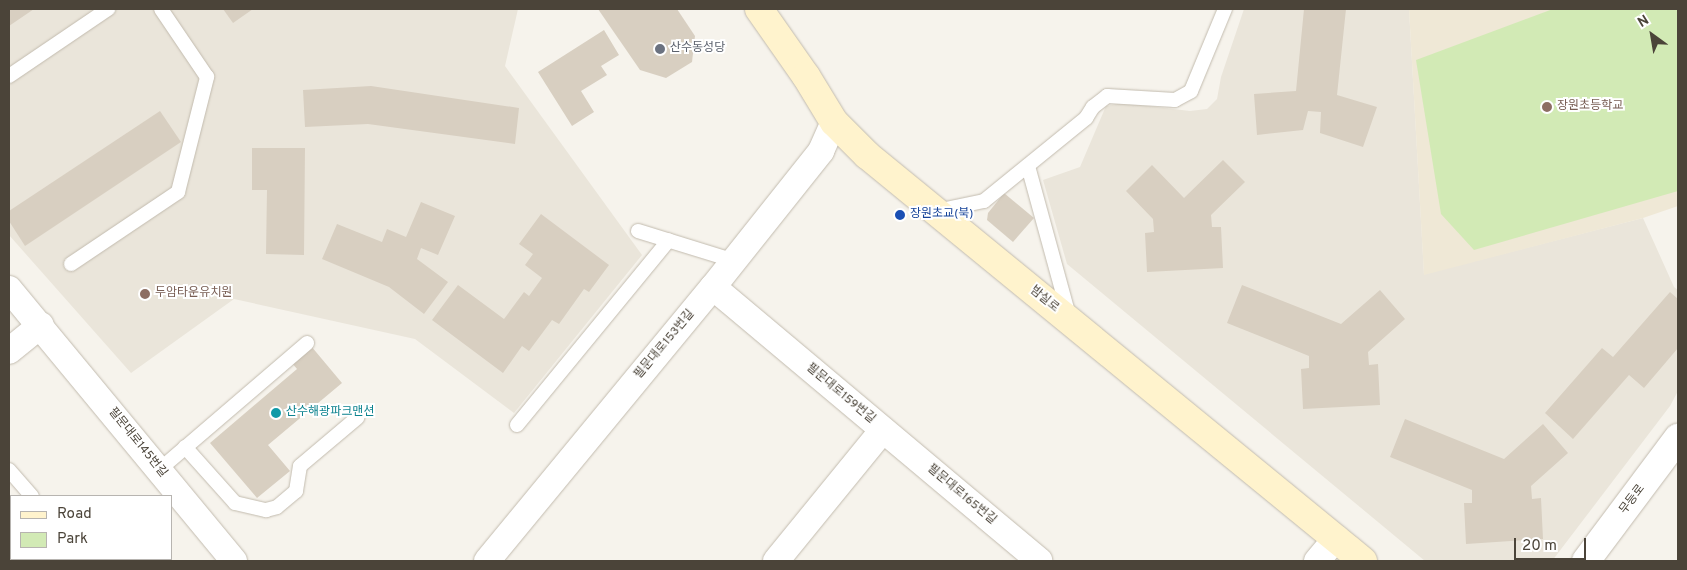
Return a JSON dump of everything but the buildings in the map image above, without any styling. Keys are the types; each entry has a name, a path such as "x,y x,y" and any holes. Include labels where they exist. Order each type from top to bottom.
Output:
{"main road":[{"name":"밤실로","path":"758,9 806,76 834,122 867,155 1363,561"}],"street":[{"name":"필문대로153번길","path":"487,561 735,260 821,151 834,122"},
{"name":"필문대로159번길","path":"713,287 883,430 776,561"},
{"name":"필문대로145번길","path":"9,289 41,325 234,561"},
{"path":"9,351 41,325"},
{"name":"필문대로165번길","path":"883,430 1036,560"},
{"name":"무등로","path":"1586,561 1675,449"},
{"path":"1317,561 1336,538"}],"lane":[{"path":"9,76 108,9"},
{"path":"71,264 178,192 207,77 161,9"},
{"path":"935,211 984,201 1086,118 1093,107 1107,96 1175,100 1191,91 1225,9"},
{"path":"1028,166 1070,322"},
{"path":"638,231 735,260"},
{"path":"516,425 669,240"},
{"path":"160,470 307,343"},
{"path":"185,447 235,503 266,510 277,508 296,491 300,466 357,418"},
{"path":"9,470 31,495"}],"shaded area":[{"path":"9,9 518,9 505,66 642,255 514,413 415,339 234,299 131,373 9,235"},
{"path":"1244,9 1409,9 1424,274 1643,218 1674,287 1678,290 1678,391 1670,406 1552,561 1425,561 1067,264 1043,180 1080,167 1106,106 1123,103 1190,111 1207,109 1217,99 1221,77"},
{"name":"장원초등학교","path":"1409,9 1678,9 1678,206 1643,218 1424,275"}],"green space":[{"name":"장원초등학교","path":"1553,9 1678,9 1678,191 1474,250 1441,214 1416,60"}],"place":[{"name":"산수동성당","path":"660,49"},
{"name":"장원초등학교","path":"1547,107"},
{"name":"장원초교(북)","path":"900,215"},
{"name":"두암타운유치원","path":"145,294"},
{"name":"산수해광파크맨션","path":"276,413"}]}
